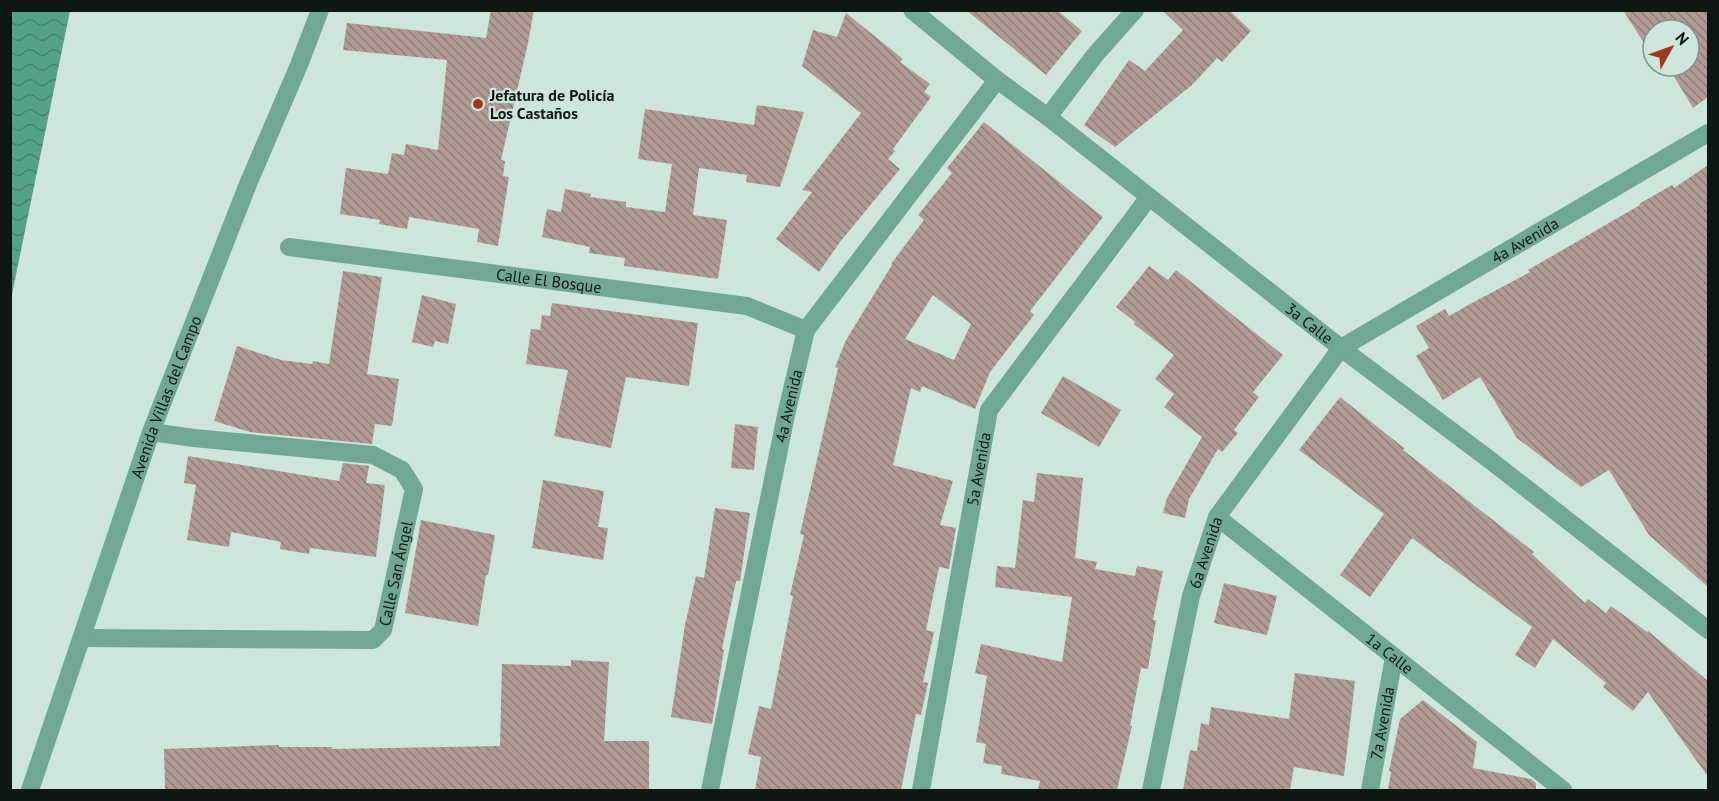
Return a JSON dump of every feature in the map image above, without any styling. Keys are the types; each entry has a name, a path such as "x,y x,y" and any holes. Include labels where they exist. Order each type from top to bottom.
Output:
{"street":[{"name":"Avenida Villas del Campo","path":"30,790 151,432 248,184 320,10"},
{"name":"3a Calle","path":"912,10 997,80 1341,348 1490,460 1708,630"},
{"path":"1047,117 1095,55 1135,10"},
{"name":"4a Avenida","path":"710,790 786,415 806,330 997,80"},
{"name":"4a Avenida","path":"1341,348 1708,133"},
{"name":"5a Avenida","path":"921,790 990,410 1149,197"},
{"name":"Calle El Bosque","path":"289,247 747,306 806,330"},
{"name":"6a Avenida","path":"1151,790 1191,596 1217,517 1341,348"},
{"name":"Calle San Ángel","path":"82,638 372,640 383,630 414,489 402,470 374,455 151,432"},
{"name":"1a Calle","path":"1217,517 1563,790"},
{"name":"7a Avenida","path":"1370,790 1394,657"}],"water":[{"path":"10,11 70,11 11,299"}],"building":[{"path":"491,10 534,10 501,160 505,161 503,176 509,177 498,246 477,242 479,229 409,217 407,229 379,224 380,220 340,214 346,168 388,174 392,153 404,155 406,144 438,150 447,60 343,50 347,23 486,38"},
{"path":"966,10 1057,10 1082,31 1046,75"},
{"path":"1162,10 1229,10 1251,31 1222,62 1217,58 1192,85 1115,147 1084,125 1129,60 1145,71 1183,30"},
{"path":"1623,10 1708,10 1708,97 1693,108 1675,78 1701,78 1701,18 1641,18 1641,38"},
{"path":"846,13 903,59 900,62 930,84 924,92 931,97 888,159 900,169 840,242 819,272 776,239 812,192 802,190 861,113 802,66 813,30 837,37"},
{"path":"757,105 804,112 780,187 746,182 747,175 699,168 693,215 727,220 718,279 624,266 625,258 589,253 590,247 542,237 547,209 561,212 565,189 591,194 590,197 626,202 626,207 665,212 672,164 638,159 645,109 754,125"},
{"path":"984,122 1103,217 1030,311 1034,315 990,372 975,409 922,386 920,392 911,388 893,465 953,481 940,525 956,528 949,569 939,567 926,630 934,632 923,682 928,683 921,715 916,714 901,790 755,790 761,757 748,754 759,706 771,709 793,596 790,595 804,535 800,534 838,368 835,367 846,340 891,264 924,220 918,215 952,173 947,168","holes":["933,295 971,324 954,360 905,339"]},
{"path":"1708,165 1708,587 1649,535 1609,470 1581,487 1517,438 1480,377 1443,400 1416,356 1429,348 1416,326 1445,309 1449,316 1530,272 1528,270 1672,185 1674,188"},
{"path":"1149,266 1168,280 1176,270 1283,355 1253,392 1259,397 1234,430 1238,433 1222,452 1218,449 1189,499 1185,518 1163,513 1167,498 1202,437 1164,407 1174,394 1155,379 1174,355 1116,307"},
{"path":"343,271 382,277 367,374 399,379 392,426 375,424 372,444 250,432 214,421 237,346 281,360 329,364"},
{"path":"422,295 456,304 448,344 435,341 433,347 412,342"},
{"path":"552,303 698,323 689,386 626,377 611,448 554,436 568,370 526,364 531,329 540,330 542,315 550,316"},
{"path":"1063,376 1121,410 1099,447 1041,413"},
{"path":"1340,397 1404,448 1403,450 1534,552 1532,554 1585,603 1588,599 1606,613 1611,606 1648,631 1708,681 1708,777 1648,692 1633,711 1603,687 1606,683 1553,639 1535,668 1515,655 1532,627 1412,538 1370,597 1340,575 1384,514 1299,450"},
{"path":"735,424 758,427 754,470 731,468"},
{"path":"188,456 339,481 343,463 369,466 366,483 385,485 376,557 310,548 309,554 280,549 281,542 231,532 229,547 187,540 196,485 184,483"},
{"path":"1037,473 1083,478 1075,558 1097,562 1095,569 1135,576 1137,566 1163,571 1153,620 1156,620 1148,669 1141,668 1130,726 1132,726 1117,790 1038,790 1040,781 1001,774 1002,766 983,763 986,744 976,742 987,676 975,673 981,644 1062,662 1072,597 995,587 997,566 1015,568 1023,500 1034,502"},
{"path":"543,480 604,491 598,527 608,528 603,560 532,548"},
{"path":"715,508 750,513 740,581 736,581 722,649 724,650 712,724 671,717 685,625 696,576 704,578"},
{"path":"421,520 495,535 478,626 405,613"},
{"path":"1224,583 1277,596 1267,635 1214,623"},
{"path":"571,660 609,662 604,741 649,741 649,790 165,790 164,749 279,745 279,747 332,747 332,749 500,746 502,664 571,666"},
{"path":"1295,673 1355,681 1344,776 1294,767 1290,790 1183,790 1190,750 1197,751 1201,723 1209,725 1211,707 1289,719"},
{"path":"1423,700 1477,742 1473,768 1531,779 1536,783 1536,790 1388,790 1391,772 1389,771 1400,719"}],"place":[{"name":"Jefatura de Policía Los Castaños","path":"478,104"}]}
